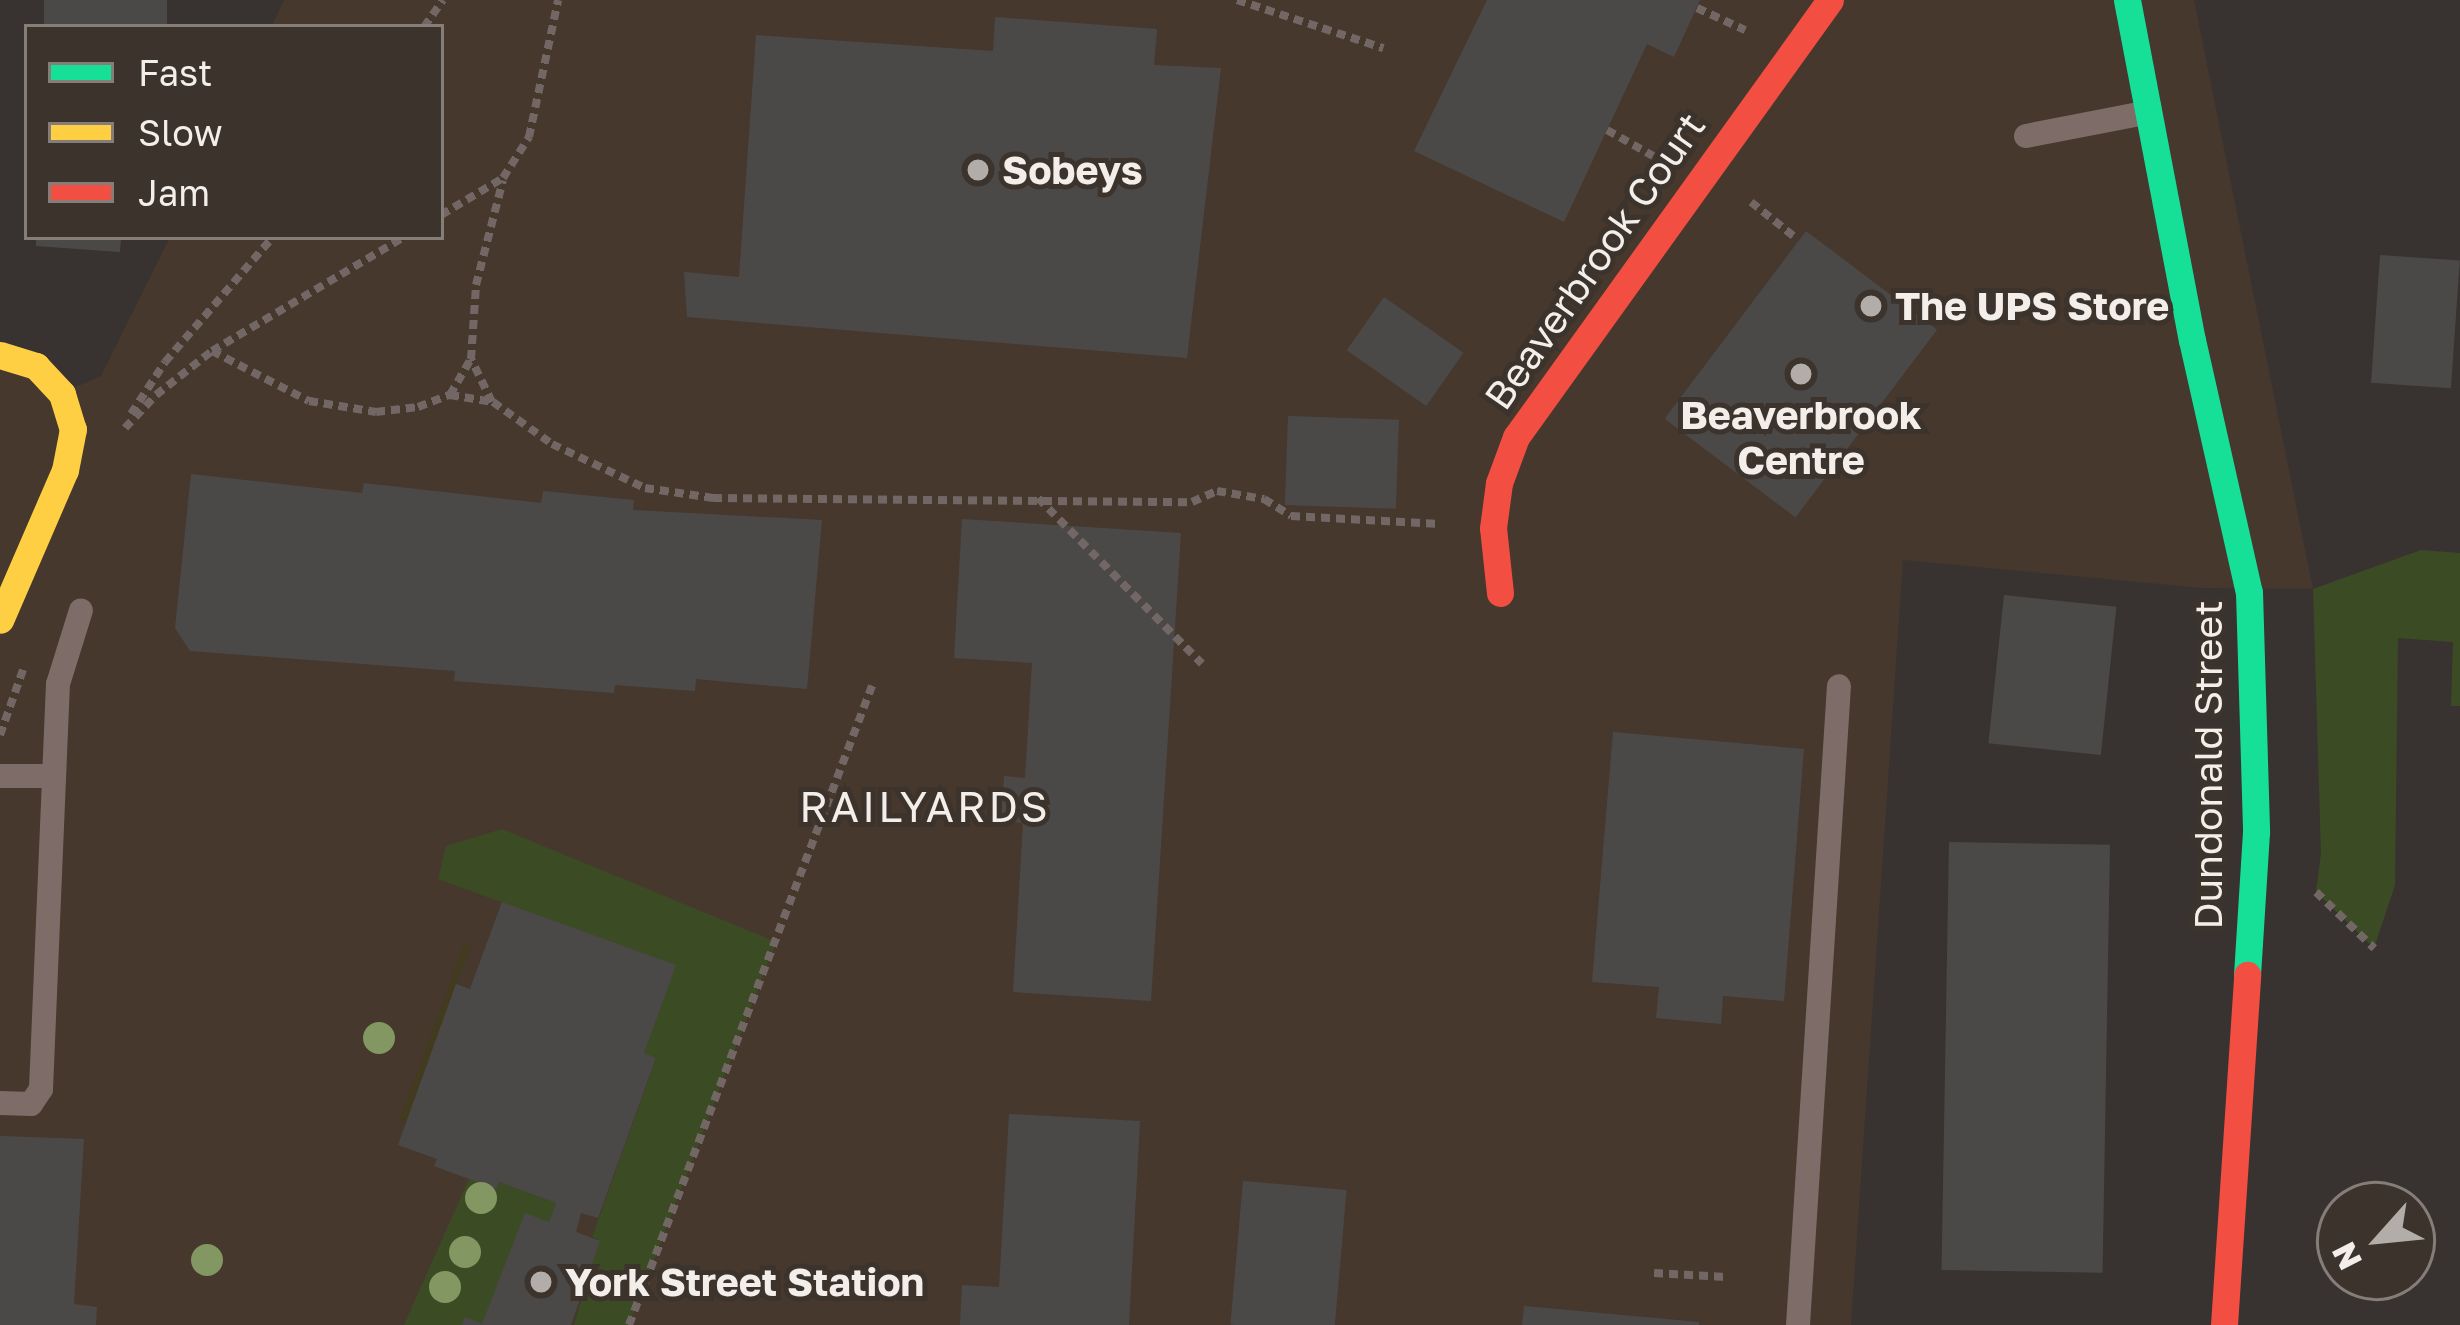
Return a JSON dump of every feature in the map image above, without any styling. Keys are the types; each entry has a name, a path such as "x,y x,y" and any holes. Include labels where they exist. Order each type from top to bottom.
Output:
{"street":[{"name":"Beaverbrook Court","path":"1500,592 1493,528 1499,483 1516,437 1830,0"},
{"name":"Dundonald Street","path":"2127,0 2248,592 2256,832 2224,1325"},
{"path":"0,355 37,367 62,394 73,429 65,470 0,620"}],"lane":[{"path":"2026,136 2147,112"},
{"path":"0,1103 31,1104 41,1089 58,684 81,610"},
{"path":"1798,1325 1839,686"},
{"path":"0,776 51,776"}],"path":[{"path":"450,395 471,359 476,285 503,178 529,137 558,0"},
{"path":"1237,0 1383,48"},
{"path":"444,213 503,178"},
{"path":"270,240 165,362 118,436 156,395 212,351 399,240"},
{"path":"212,351 309,401 376,412 418,407 450,395 493,402 552,444 645,488 760,502 1036,497 1192,502 1217,491 1264,499 1291,516 1493,528"},
{"path":"471,359 493,402"},
{"path":"1036,497 1202,664"},
{"path":"629,1325 872,686"},
{"path":"2316,892 2374,948"},
{"path":"1654,1273 1726,1277"}],"shaded area":[{"path":"284,0 2194,0 2313,589 2202,588 1903,560 1851,1325 0,1325 0,355 62,393 101,376 169,240 444,240 444,24 272,24"}],"green space":[{"path":"2421,550 2460,553 2460,706 2451,706 2453,642 2398,638 2395,885 2374,948 2316,892 2321,853 2313,589"},
{"path":"502,829 776,942 629,1325 574,1325 599,1240 592,1237 656,1059 644,1053 675,965 438,879 446,846"},
{"path":"469,1179 495,1189 499,1182 556,1203 549,1222 525,1214 482,1325 404,1325"}],"sand":[{"path":"473,942 456,984 420,1128 400,1120 463,947"}],"building":[{"path":"44,0 167,0 167,24 44,24"},
{"path":"1487,0 1700,0 1674,57 1647,44 1564,222 1414,151"},
{"name":"Sobeys","path":"995,17 1157,29 1154,65 1221,68 1187,358 687,317 684,272 739,277 756,35 993,51"},
{"name":"Beaverbrook Centre","path":"1806,231 1937,330 1796,517 1665,419"},
{"path":"36,240 121,240 120,252 36,246"},
{"path":"2380,255 2460,261 2451,388 2371,383"},
{"path":"1384,297 1463,353 1426,406 1347,350"},
{"path":"1288,416 1399,420 1396,509 1285,505"},
{"path":"191,474 362,493 364,483 541,503 543,491 634,500 633,510 822,520 807,689 696,679 695,691 615,685 614,693 454,681 455,671 190,651 175,628"},
{"path":"962,519 1181,533 1151,1001 1013,992 1023,823 1001,821 1004,776 1025,778 1032,663 954,658"},
{"path":"2004,595 2116,607 2101,755 1988,743"},
{"path":"1613,732 1804,749 1784,1001 1723,996 1721,1024 1656,1018 1659,987 1592,982"},
{"path":"1949,842 2110,845 2103,1273 1942,1270"},
{"path":"502,902 676,965 644,1053 656,1058 598,1218 581,1213 576,1232 600,1241 571,1325 462,1325 465,1317 482,1324 525,1213 549,1222 556,1203 499,1182 496,1189 434,1166 437,1159 398,1145 456,984 470,989"},
{"path":"1009,1114 1140,1121 1129,1325 960,1325 962,1285 999,1287"},
{"path":"0,1136 84,1139 74,1304 97,1307 96,1325 0,1325"},
{"path":"1243,1181 1347,1190 1335,1325 1230,1324"},
{"path":"1524,1306 1699,1322 1699,1325 1522,1325"}],"traffic: fast":[{"path":"2127,0 2192,340 2249,592 2256,832 2247,975"}],"traffic: slow":[{"path":"0,355 36,366 62,394 73,429 65,470 0,620"}],"traffic: jam":[{"path":"1500,593 1493,528 1499,483 1516,437 1830,0"},
{"path":"2224,1325 2247,975"}],"place":[{"name":"Sobeys","path":"978,170"},
{"name":"The UPS Store","path":"1871,306"},
{"name":"Beaverbrook Centre","path":"1801,374"},
{"name":"York Street Station","path":"541,1282"}],"district":[{"name":"RAILYARDS","path":"925,806"}]}
